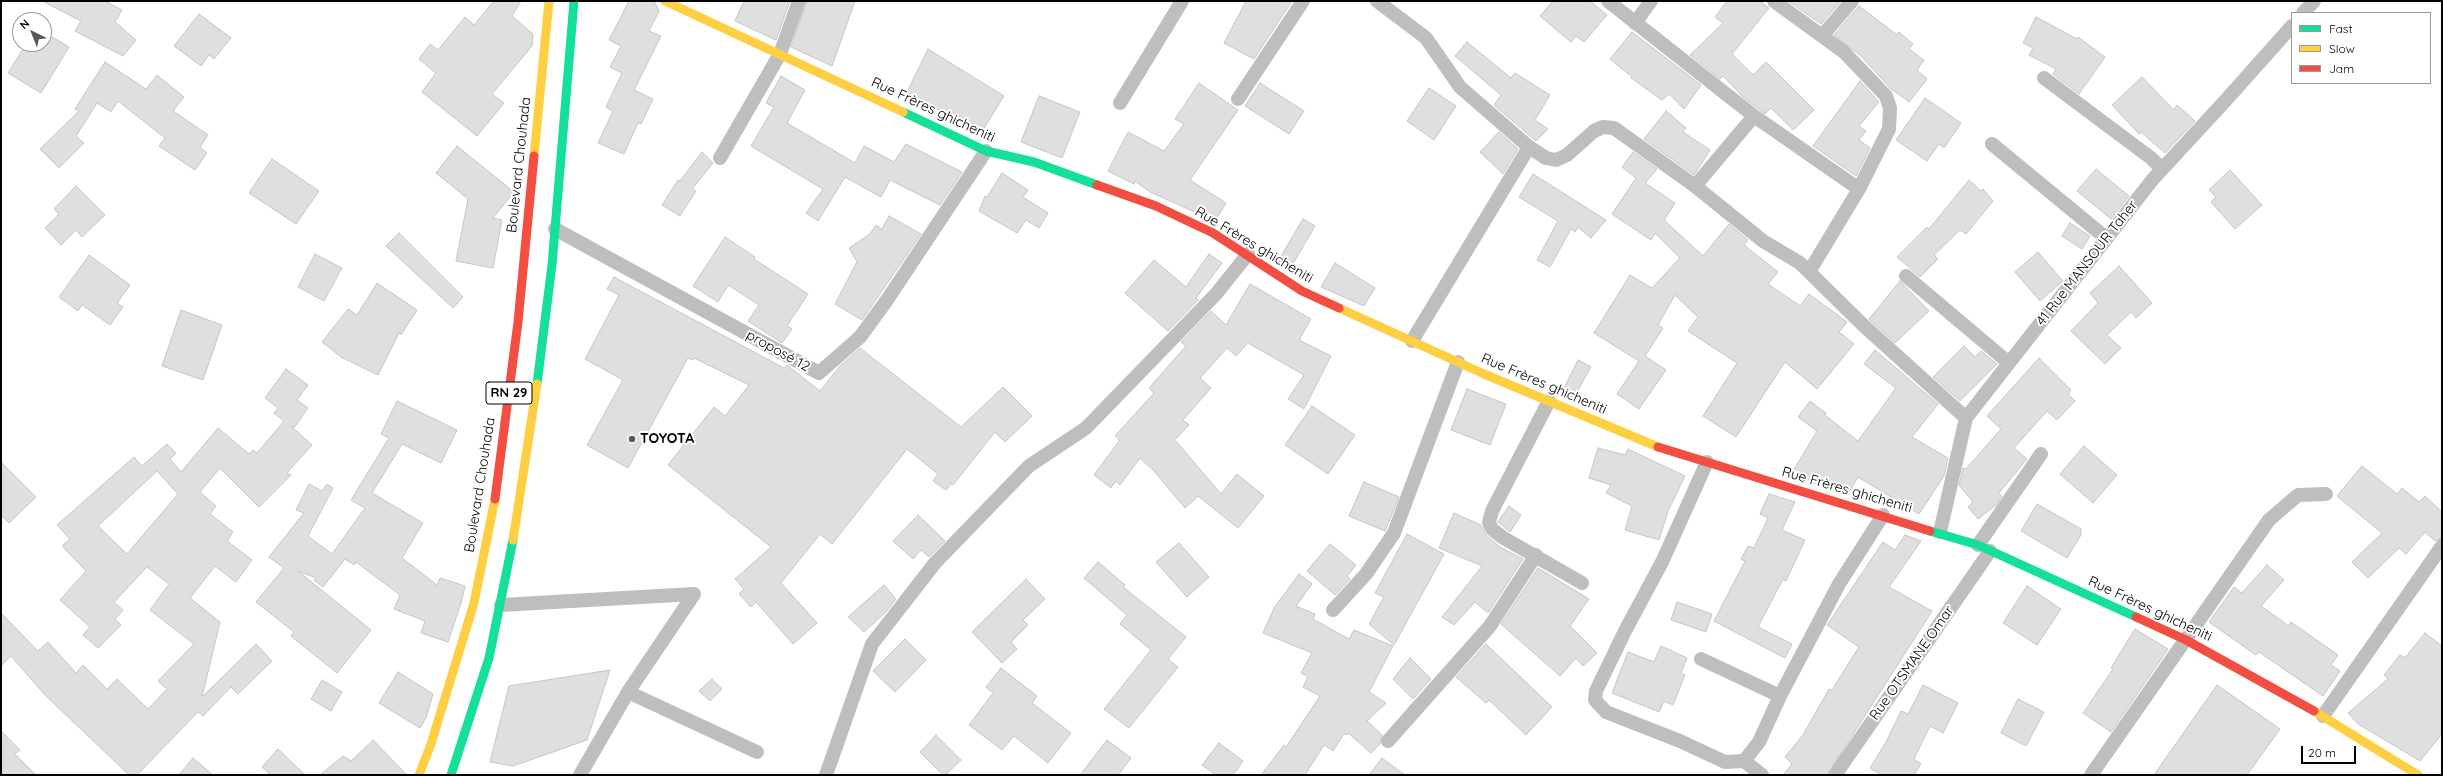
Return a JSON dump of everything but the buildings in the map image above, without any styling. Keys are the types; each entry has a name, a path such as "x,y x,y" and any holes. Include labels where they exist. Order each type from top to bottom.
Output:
{"main road":[{"name":"Boulevard Chouhada","path":"419,775 431,744 474,603 497,488 518,322 549,1"},
{"name":"RN 29","path":"451,775 489,658 508,571 535,399 555,229 574,1"},
{"name":"Rue Frères ghicheniti","path":"665,1 986,151 1034,162 1156,206 1213,233 1248,254 1302,291 1458,362 1673,453 1707,462 1832,502 1940,532 1984,548 2186,640 2323,716 2418,775"}],"street":[{"path":"720,158 780,54 799,1"},
{"path":"1120,103 1182,1"},
{"path":"1238,99 1303,1"},
{"path":"1377,1 1426,38 1460,87 1529,147 1546,158 1556,160 1567,155 1594,131 1603,127 1614,128 1695,186 1763,241 1800,263 1863,325 1966,418"},
{"path":"1608,1 1754,116 1859,189"},
{"path":"1635,23 1651,1"},
{"path":"1774,1 1844,52 1886,96 1890,108 1889,128 1859,189 1809,272"},
{"path":"1822,36 1852,1"},
{"path":"2304,12 2314,1"},
{"name":"41 Rue MANSOUR Taher","path":"1940,532 1966,418 2106,238 2162,169 2291,27"},
{"path":"2044,78 2151,158 2162,169"},
{"path":"1695,186 1754,116"},
{"path":"1992,144 2106,238"},
{"path":"1412,341 1529,147"},
{"name":"proposé 12","path":"555,229 819,373 860,337 887,300 986,151"},
{"path":"826,775 872,644 935,563 1029,466 1086,428 1216,294 1248,254"},
{"path":"1906,276 2009,363"},
{"path":"1333,610 1366,574 1394,533 1458,362"},
{"path":"1549,401 1492,511 1489,522 1492,529 1502,537 1536,555 1582,583"},
{"name":"Rue OTSMANE Omar","path":"1835,775 1984,548 2042,454"},
{"path":"1707,462 1662,562 1625,630 1596,691 1595,700 1606,712 1680,741 1725,762 1744,761 1762,775"},
{"path":"2091,775 2269,520 2298,495 2326,494"},
{"path":"1744,761 1758,742 1780,696 1839,584 1883,515"},
{"path":"2323,716 2442,546"},
{"path":"1388,741 1490,626 1536,555"},
{"path":"501,605 694,594 628,692 580,775"},
{"path":"1701,659 1780,696"},
{"path":"628,692 757,752"}],"traffic: fast":[{"path":"537,384 552,265 574,1"},
{"path":"903,112 986,151 1034,162 1097,185"},
{"path":"1930,531 1978,545 2136,617"},
{"path":"451,775 489,658 513,540"}],"traffic: slow":[{"path":"534,156 549,1"},
{"path":"665,1 903,112"},
{"path":"1339,308 1484,374 1658,447"},
{"path":"513,540 537,384"},
{"path":"419,775 431,744 474,603 495,499"},
{"path":"2314,711 2418,775"}],"traffic: jam":[{"path":"495,499 518,322 534,156"},
{"path":"1097,185 1156,206 1213,233 1302,291 1339,308"},
{"path":"1658,447 1930,531"},
{"path":"2136,617 2186,640 2314,711"}],"place":[{"name":"TOYOTA","path":"632,439"}]}
